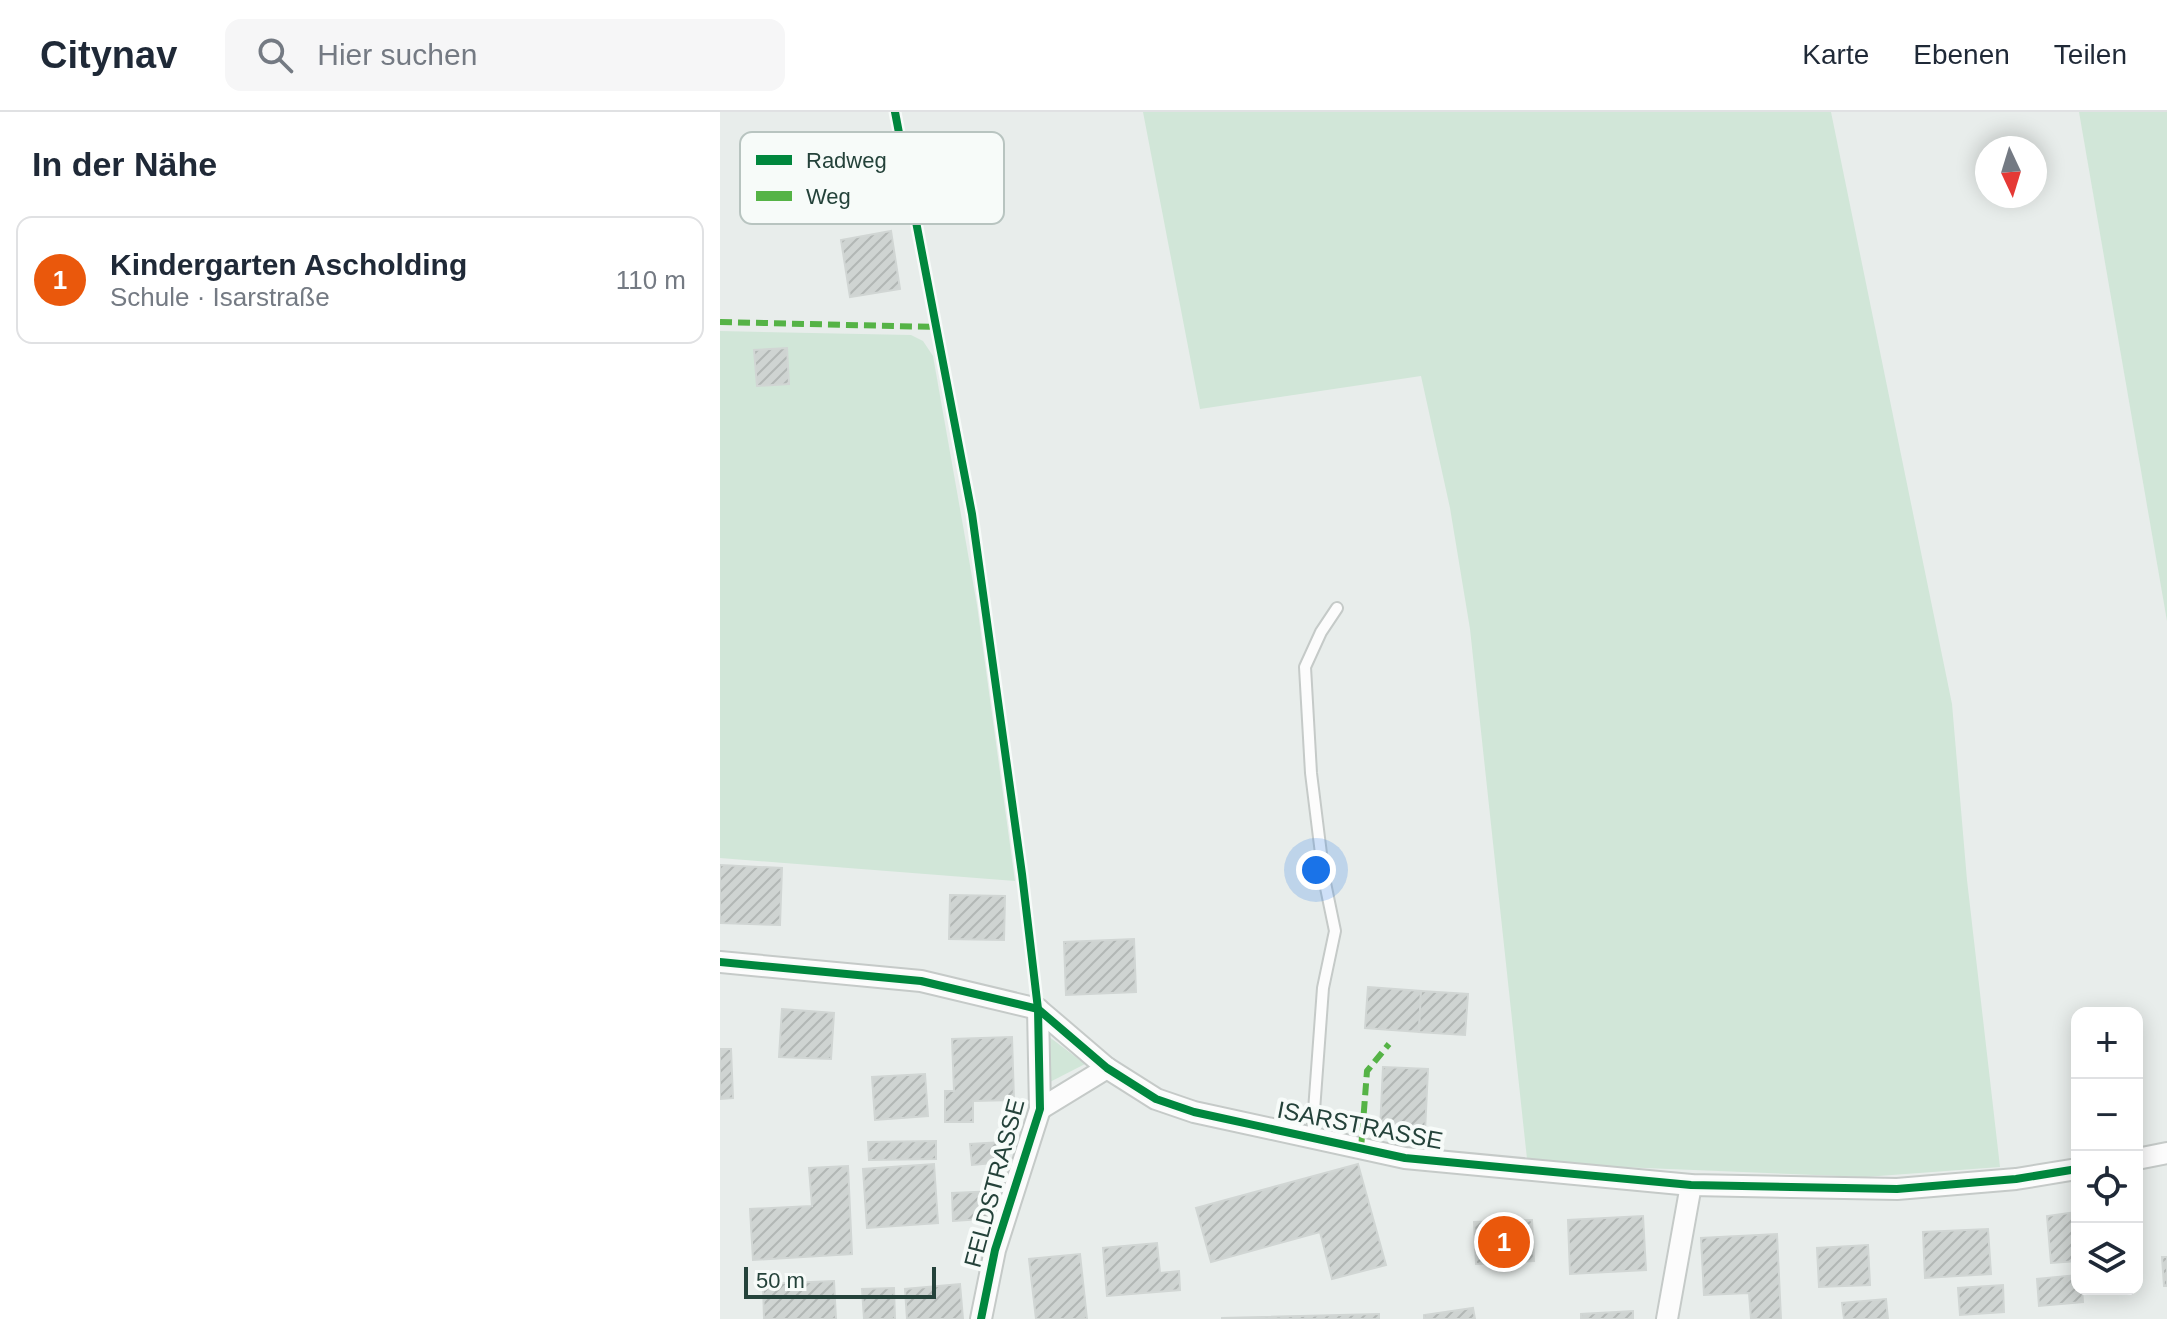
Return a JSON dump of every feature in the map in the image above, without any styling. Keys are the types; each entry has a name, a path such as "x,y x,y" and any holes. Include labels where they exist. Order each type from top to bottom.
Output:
{"street":[{"name":"ISARSTRASSE","path":"720,962 921,981 1038,1009 1107,1068 1156,1099 1181,1108 1405,1158 1691,1185 1897,1189 2016,1179 2071,1170"},
{"name":"FELDSTRASSE","path":"981,1319 995,1250 1040,1109 1038,1009"},
{"name":"FELDSTRASSE","path":"1040,1109 1107,1068"},
{"path":"2143,1158 2167,1153"},
{"path":"1667,1319 1691,1185"}],"lane":[{"path":"1312,1138 1323,988 1335,931 1324,878 1311,773 1305,667 1321,632 1337,608"}],"green space":[{"path":"1143,112 1831,112 1952,704 1967,880 2000,1167 1865,1177 1620,1167 1527,1159 1470,629 1450,508 1421,376 1200,409"},
{"path":"2079,112 2167,112 2167,621"},
{"path":"720,331 911,335 923,341 933,356 977,605 1015,881 720,858"},
{"path":"1048,1036 1085,1064 1048,1083"}],"building":[{"path":"891,231 900,289 850,297 841,240"},
{"path":"787,348 789,384 757,386 754,350"},
{"path":"720,865 782,868 780,925 720,923"},
{"path":"950,895 1005,896 1004,940 949,939"},
{"path":"1134,939 1136,992 1066,995 1064,942"},
{"path":"1368,987 1421,991 1419,1032 1365,1028"},
{"path":"1421,991 1468,994 1465,1035 1419,1032"},
{"path":"782,1009 834,1013 831,1059 779,1057"},
{"path":"1012,1037 1014,1100 973,1101 973,1122 945,1122 945,1091 954,1091 952,1039"},
{"path":"720,1049 731,1049 733,1098 720,1099"},
{"path":"1383,1067 1428,1069 1425,1132 1380,1130"},
{"path":"925,1074 928,1116 875,1120 872,1077"},
{"path":"936,1141 936,1159 869,1160 868,1142"},
{"path":"1003,1142 1005,1162 972,1165 970,1144"},
{"path":"934,1164 938,1223 867,1228 863,1169"},
{"path":"1358,1164 1386,1265 1332,1279 1320,1232 1211,1262 1196,1208"},
{"path":"848,1166 852,1254 753,1260 750,1209 812,1206 809,1168"},
{"path":"997,1191 998,1218 953,1221 952,1193"},
{"path":"2071,1213 2071,1261 2051,1263 2047,1216"},
{"path":"1643,1216 1646,1270 1570,1274 1568,1220"},
{"path":"1532,1220 1534,1261 1476,1264 1474,1222"},
{"path":"1988,1229 1991,1274 1925,1278 1923,1232"},
{"path":"1777,1234 1781,1319 1751,1319 1749,1293 1704,1295 1701,1238"},
{"path":"1157,1243 1160,1273 1179,1271 1180,1290 1107,1296 1103,1248"},
{"path":"1868,1245 1870,1285 1819,1287 1817,1248"},
{"path":"1080,1254 1087,1319 1036,1319 1029,1259"},
{"path":"2162,1257 2167,1257 2167,1286 2164,1286"},
{"path":"2071,1276 2071,1295 2082,1295 2083,1302 2039,1306 2037,1279"},
{"path":"834,1281 836,1319 764,1319 763,1284"},
{"path":"960,1284 963,1319 907,1319 905,1289"},
{"path":"2003,1285 2004,1312 1960,1315 1958,1288"},
{"path":"894,1288 895,1319 864,1319 862,1289"},
{"path":"1886,1299 1888,1319 1844,1319 1842,1303"},
{"path":"1473,1308 1475,1319 1424,1319 1424,1315"},
{"path":"1633,1311 1633,1319 1581,1319 1581,1314"},
{"path":"1379,1314 1379,1319 1222,1319 1222,1318"}],"marked path":[{"path":"720,322 937,327"},
{"path":"1361,1149 1367,1071 1389,1044"}],"cycle path":[{"path":"895,112 899,132"},
{"path":"916,224 972,514 1038,1009 1040,1109 995,1250 981,1319"},
{"path":"720,962 921,981 1038,1009 1107,1068 1156,1099 1194,1112 1405,1158 1691,1185 1897,1189 2016,1179 2071,1170"}],"place":[{"name":"Kindergarten Ascholding","path":"1504,1242"}]}
